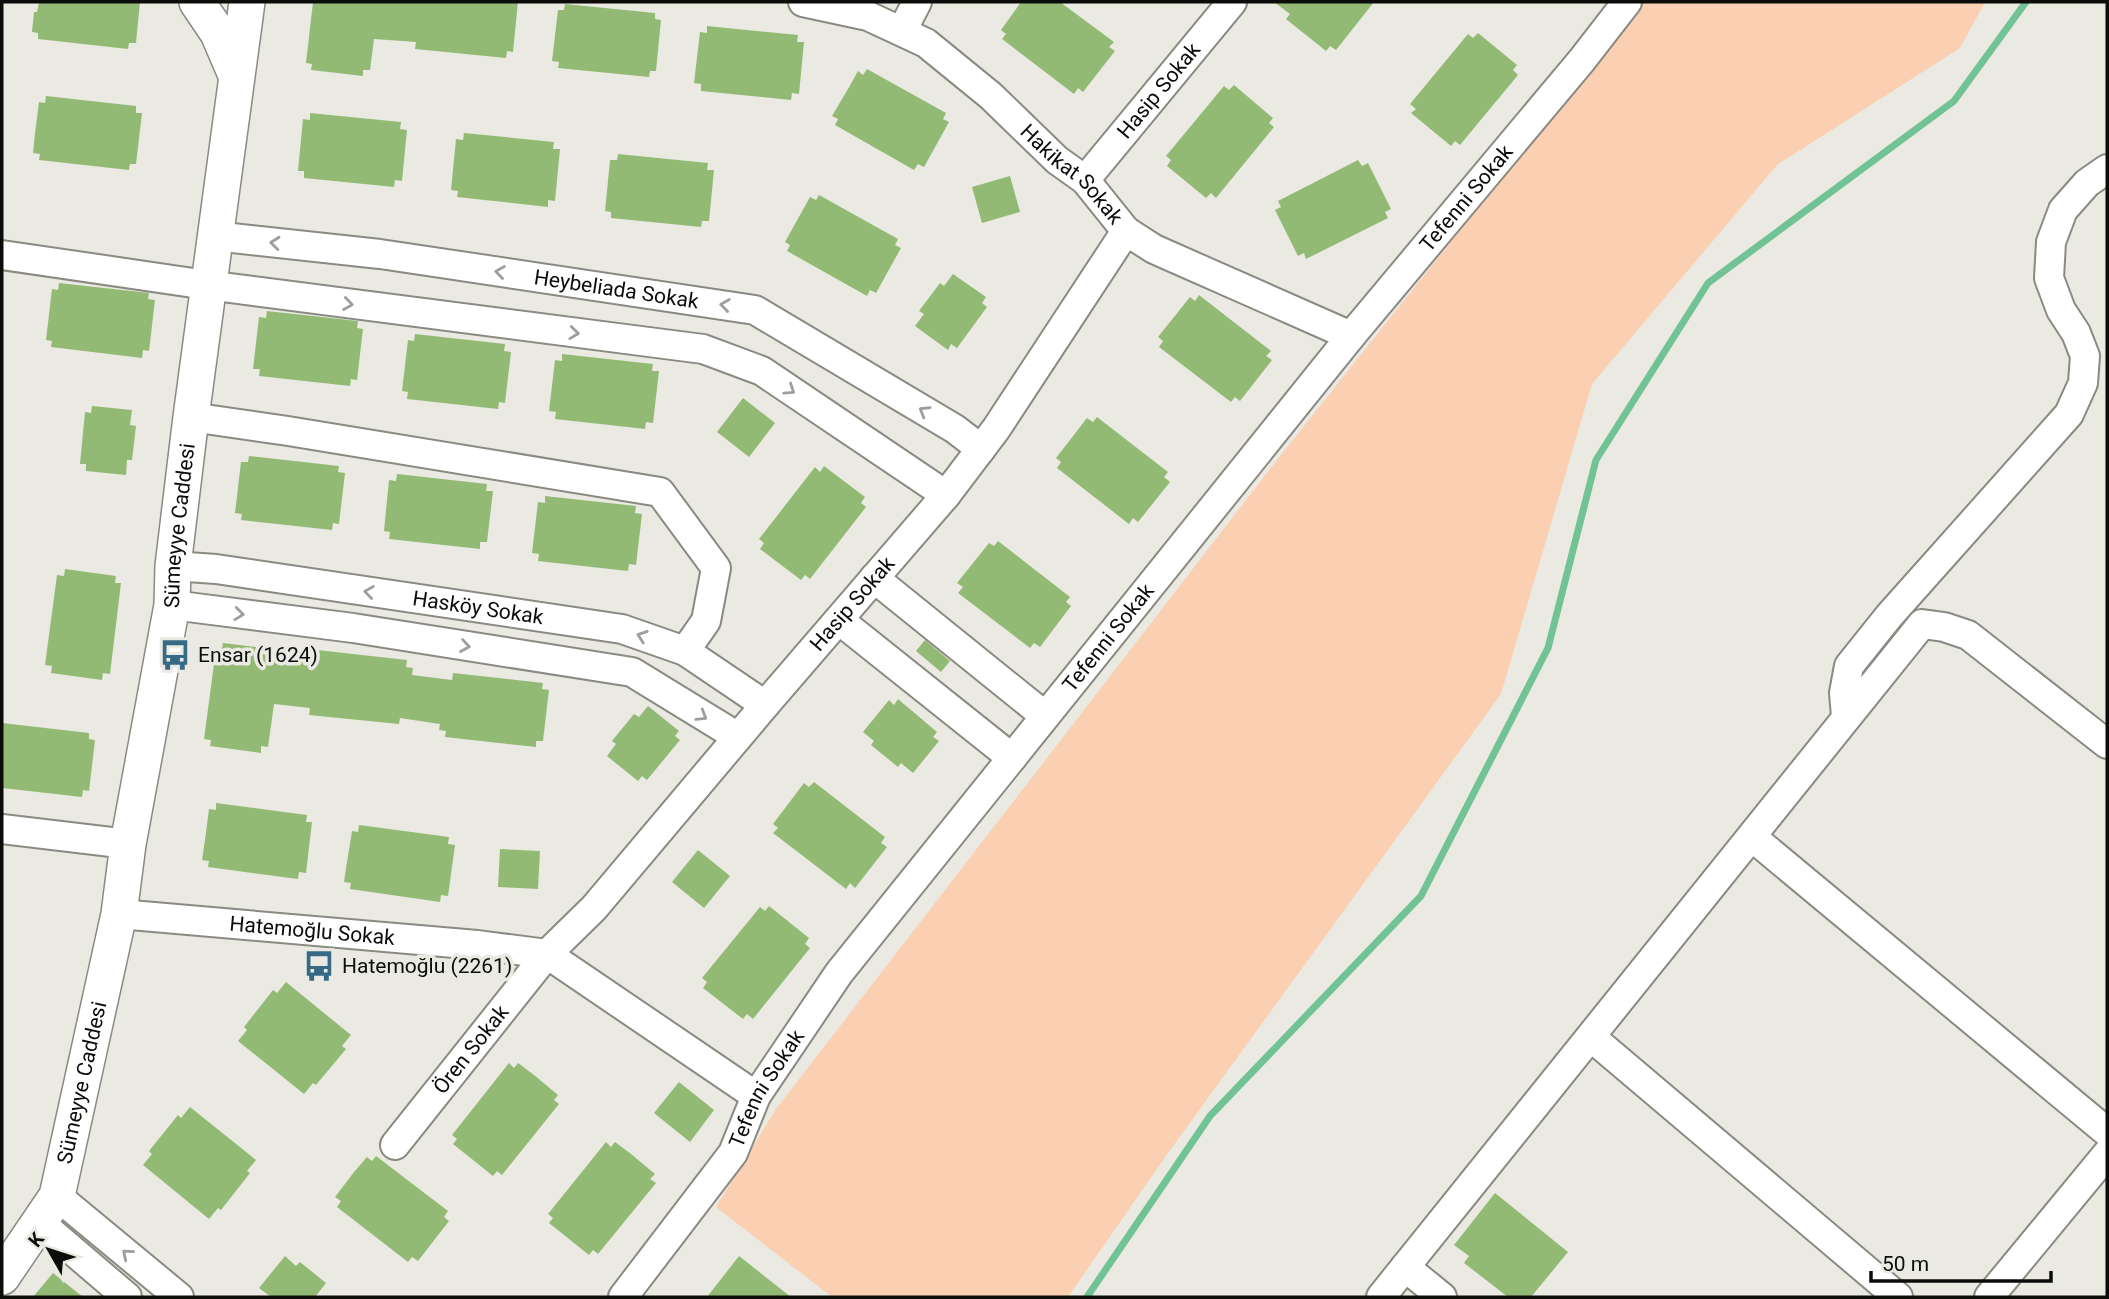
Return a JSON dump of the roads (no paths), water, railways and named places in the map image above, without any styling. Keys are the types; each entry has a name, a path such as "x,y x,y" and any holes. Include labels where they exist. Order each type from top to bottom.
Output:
{"street":[{"path":"197,2 218,33 236,75"},
{"name":"Sümeyye Caddesi","path":"2,1277 47,1209 119,915 128,844 172,606 173,566 191,417 247,2"},
{"name":"Hakikat Sokak","path":"803,2 868,16 926,43 990,96 1057,160 1085,180 1126,231 1154,249 1351,336"},
{"path":"902,31 917,2"},
{"name":"Hasip Sokak","path":"1085,180 1232,2"},
{"name":"Tefenni Sokak","path":"623,1297 733,1153 756,1096 839,973 1351,336 1582,60 1627,2"},
{"path":"1846,716 1844,692 1849,666 1888,616 2069,414 2083,383 2085,356 2076,333 2061,310 2049,278 2051,242 2063,210 2087,183 2107,169"},
{"name":"Hasip Sokak","path":"547,954 594,908 946,495 981,449 1126,231"},
{"name":"Heybeliada Sokak","path":"214,236 380,254 755,310 955,429 981,449"},
{"path":"2,255 208,285 703,349 762,371 946,495"},
{"path":"191,417 660,492 716,568 706,621 685,651"},
{"name":"Hasköy Sokak","path":"173,566 216,569 622,629 685,651 765,705"},
{"path":"874,578 1045,716"},
{"path":"172,606 353,628 632,673 738,737"},
{"path":"839,621 1012,758"},
{"path":"1381,1297 1922,624 1944,627 1968,635 2107,744"},
{"path":"2,829 128,844"},
{"path":"1752,837 2107,1132"},
{"name":"Hatemoğlu Sokak","path":"119,915 477,945 547,954 756,1096"},
{"name":"Ören Sokak","path":"395,1145 547,954"},
{"path":"1591,1037 1898,1297"},
{"path":"1989,1297 2107,1154"},
{"path":"47,1209 127,1297"},
{"path":"47,1209 179,1297"},
{"path":"1405,1267 1441,1297"}],"waterway":[{"path":"1087,1297 1210,1116 1421,896 1548,648 1596,460 1708,283 1954,101 2026,2"}],"place":[{"name":"Ensar (1624)","path":"175,655"},
{"name":"Hatemoğlu (2261)","path":"319,966"}]}
